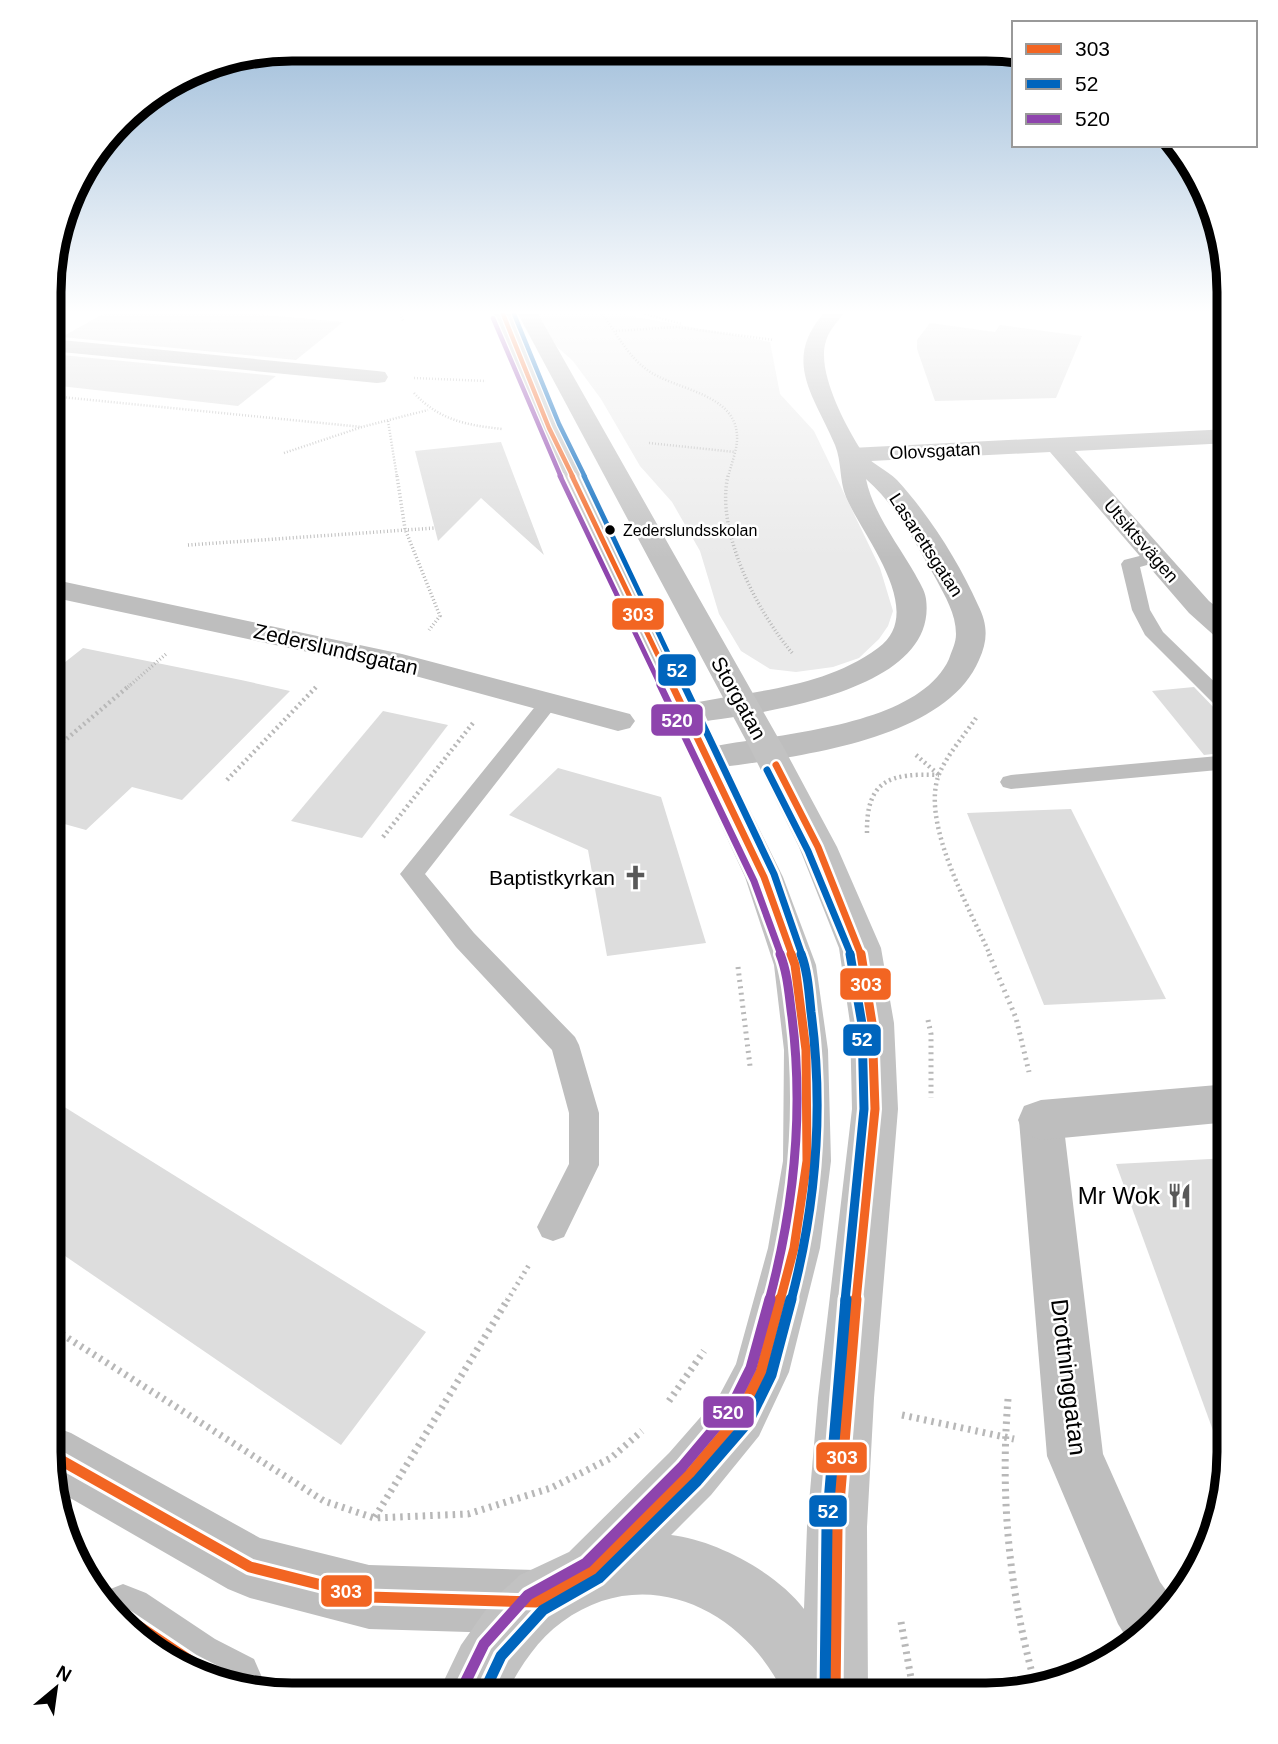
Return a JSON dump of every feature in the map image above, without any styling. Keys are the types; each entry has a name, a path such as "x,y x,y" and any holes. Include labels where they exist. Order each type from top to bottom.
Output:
{"main road":[{"path":"476,1683 492,1650 536,1602 592,1571 690,1474 738,1416 761,1372 793,1248 807,1161 806,1050 795,965 764,877 536,395"},
{"name":"Storgatan","path":"573,395 818,847 860,948 872,1023 875,1109 846,1398 837,1527 835,1683"},
{"path":"592,1571 640,1561 690,1568 736,1590 778,1625 814,1683"}],"street":[{"name":"Lasarettsgatan","path":"698,736 755,727 831,686 862,675 887,656 907,635 914,619 912,597 855,486 851,455 823,395"},
{"name":"Olovsgatan","path":"851,455 1217,437"},
{"name":"Utsiktsvägen","path":"1057,445 1199,607 1217,622"},
{"name":"Lasarettsgatan","path":"698,736 755,727 848,734 880,724 927,701 951,681 965,661 971,641 969,618 934,551 888,486 851,455"},
{"name":"Zederslundsgatan","path":"61,590 402,663 618,721"},
{"path":"1041,1120 1216,1105"},
{"name":"Drottninggatan","path":"1041,1120 1075,1456 1139,1602 1148,1615"},
{"path":"62,1461 250,1567 369,1597 536,1602"}],"lane":[{"path":"1155,557 1130,564 1141,610 1155,635 1217,696"},
{"path":"549,702 412,874 465,940 565,1045 584,1113 584,1164 553,1227"},
{"path":"1011,782 1217,763"}],"path":[{"path":"415,395 428,410 468,425 502,429"},
{"path":"701,395 725,410 738,433 726,488 727,506 732,534 752,589 782,643 831,686"},
{"path":"61,397 362,427"},
{"path":"284,453 362,427 428,410"},
{"path":"388,421 405,529 440,616 402,663"},
{"path":"641,442 735,452"},
{"path":"188,545 435,528"},
{"path":"61,744 207,620"},
{"path":"227,780 350,652"},
{"path":"383,836 500,690"},
{"path":"880,724 939,775 933,800 939,836 1016,1018 1041,1120"},
{"path":"736,960 740,972 750,1079"},
{"path":"374,1518 553,1227"},
{"path":"61,1334 324,1501 374,1518 468,1514 551,1488 611,1458 647,1427"},
{"path":"663,1409 707,1347"},
{"path":"893,1413 1004,1437"}],"shaded area":[{"path":"598,395 781,395 814,431 880,568 893,611 888,626 879,639 859,658 833,667 796,672 770,669 741,651 719,614 700,551 672,502 640,466"}],"building":[{"path":"143,395 251,395 238,406"},
{"path":"933,395 1057,395 1056,398 935,401"},
{"path":"501,442 544,555 481,498 438,541 415,451"},
{"path":"83,648 290,691 182,800 132,787 86,830 61,823 61,665"},
{"path":"1194,687 1217,711 1217,753 1204,755 1152,691"},
{"path":"383,711 448,725 362,838 291,821"},
{"path":"558,768 661,797 706,943 607,956 588,850 509,815"},
{"path":"1071,809 1166,999 1044,1005 967,813"},
{"path":"61,1105 426,1332 341,1445 61,1253"},
{"path":"1216,1159 1216,1439 1116,1164"}],"transit line":[{"name":"520","path":"465,1683 484,1644 528,1595 586,1563 682,1467 730,1410 751,1368 784,1246 796,1160 796,1051 785,967 754,881 540,433 525,395"},
{"name":"303","path":"62,1461 250,1567 369,1597 536,1602 592,1571 690,1474 739,1416 761,1372 794,1248 807,1161 806,1050 795,965 764,877 536,395"},
{"name":"52","path":"488,1683 501,1656 543,1610 599,1578 697,1481 748,1422 771,1375 804,1251 817,1161 816,1050 805,964 774,874 547,395"},
{"name":"303","path":"776,765 818,847 860,948 872,1023 875,1109 846,1398 837,1527 835,1683"},
{"name":"52","path":"767,770 808,851 850,951 862,1024 864,1109 836,1397 827,1526 825,1683"},
{"name":"303","path":"168,1646 177,1652"}],"place":[{"name":"Zederslundsskolan","path":"610,530"},
{"name":"Baptistkyrkan","path":"635,877"},
{"name":"Mr Wok","path":"1180,1195"}]}
